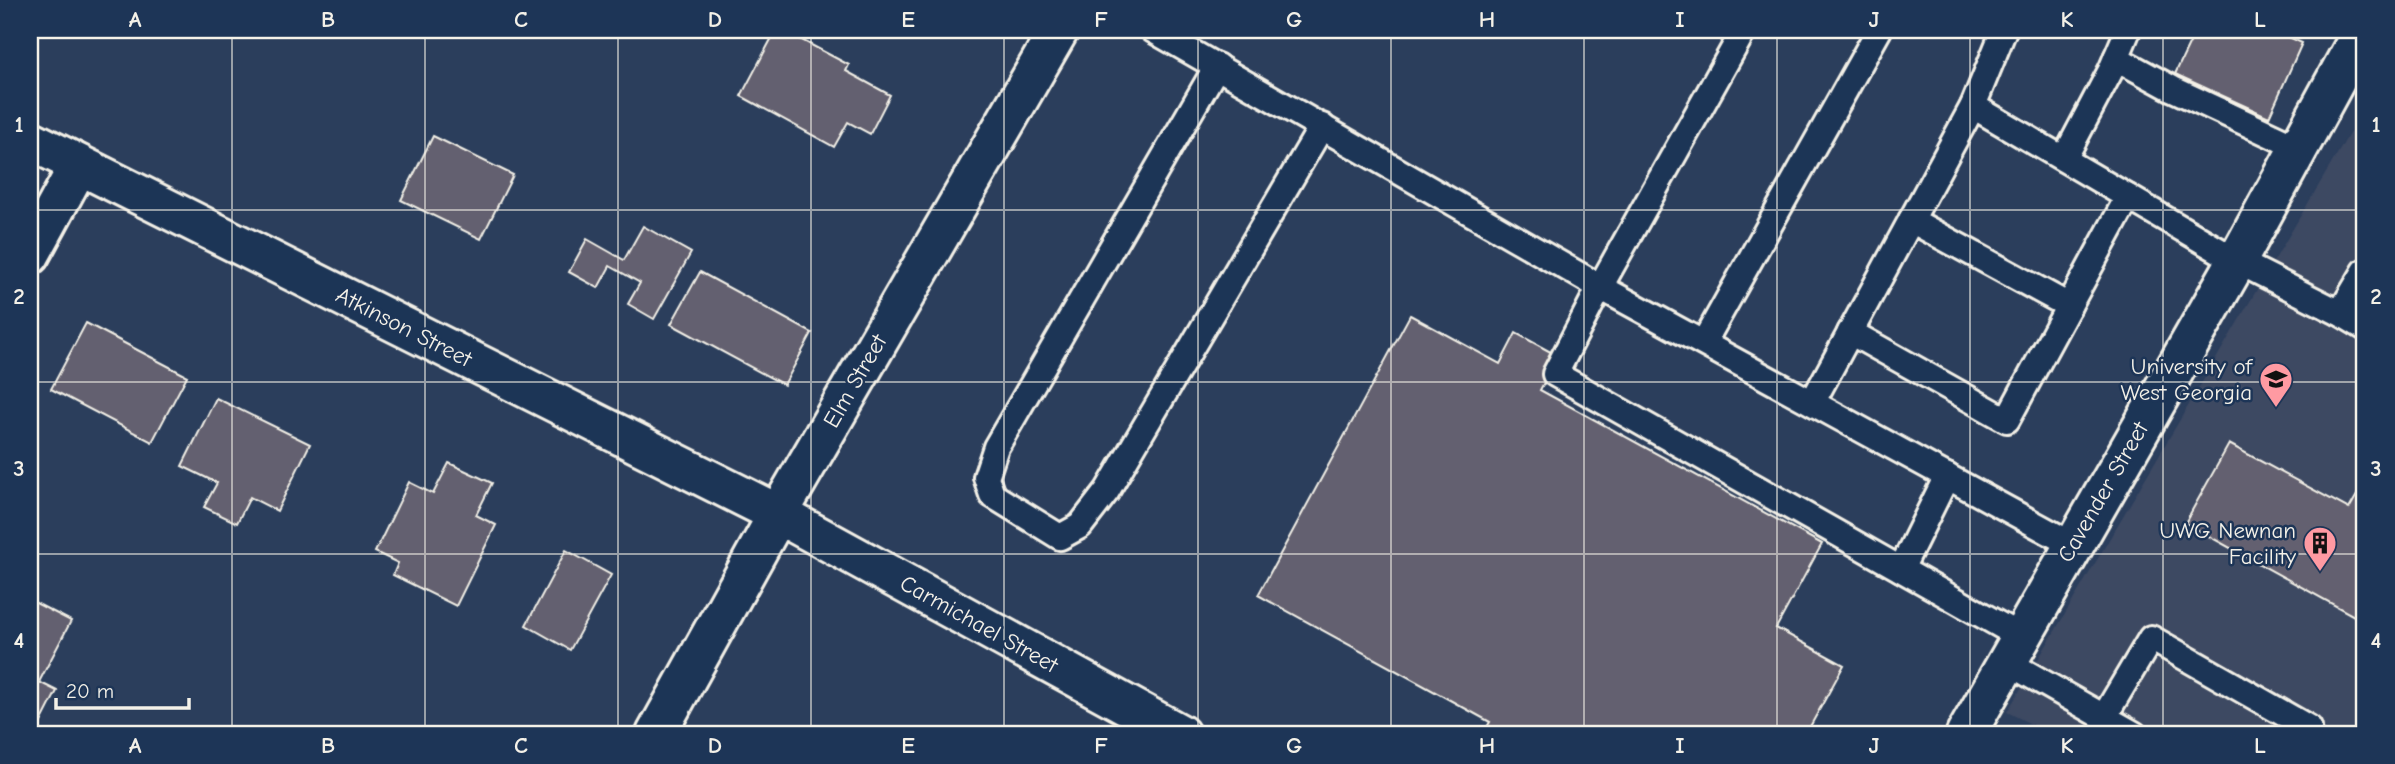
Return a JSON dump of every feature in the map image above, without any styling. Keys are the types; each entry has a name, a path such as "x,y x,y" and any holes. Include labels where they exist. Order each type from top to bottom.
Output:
{"street":[{"name":"Elm Street","path":"656,734 778,514 1059,30"},
{"name":"Cavender Street","path":"1969,733 2073,545 2237,261 2362,30"},
{"name":"Atkinson Street","path":"30,141 778,514"},
{"path":"30,256 79,165"},
{"name":"Carmichael Street","path":"778,514 1180,734"}],"lane":[{"path":"1153,30 1600,287 2073,545"},
{"path":"1744,30 1600,287 1555,374 1901,569 2104,717 2134,734"},
{"path":"1704,342 1879,30"},
{"path":"1813,401 1973,106 2004,30"},
{"path":"2064,159 2128,30"},
{"path":"2116,58 2172,89 2297,147"},
{"path":"1217,66 996,447 986,477 992,495 1060,537 1080,527 1107,491 1322,126"},
{"path":"1973,106 2237,261 2365,328"},
{"path":"1850,332 2007,420 2128,197"},
{"path":"1911,220 2069,306"},
{"path":"2340,313 2365,271"},
{"path":"1901,569 1947,476"},
{"path":"2104,717 2151,638 2309,728 2305,734"}],"shaded area":[{"name":"University of West Georgia","path":"2365,107 2365,734 2051,734 2007,712"}],"building":[{"path":"776,30 783,30 849,65 846,71 890,95 870,134 848,122 834,147 741,96"},
{"path":"2196,30 2273,30 2302,43 2269,117 2175,74"},
{"path":"433,136 513,175 481,239 401,200"},
{"path":"643,226 691,253 654,319 628,304 640,283 610,266 598,288 569,272 587,239 624,260"},
{"path":"700,272 812,333 784,385 671,324"},
{"path":"1410,315 1500,364 1516,333 1558,356 1540,390 1822,544 1776,628 1844,665 1806,734 1483,734 1490,722 1258,595"},
{"path":"86,323 187,376 152,442 51,389"},
{"path":"216,398 310,444 277,511 250,497 237,523 204,507 217,483 182,466"},
{"name":"UWG Newnan Facility","path":"2229,444 2349,509 2361,488 2365,490 2365,622 2185,523"},
{"path":"449,463 492,483 476,515 496,525 456,606 393,575 398,563 375,552 409,482 433,494"},
{"path":"566,550 611,575 570,650 526,625"},
{"path":"30,600 71,621 39,682 57,691 35,734 30,734"}],"place":[{"name":"University of West Georgia","path":"2276,409"},
{"name":"UWG Newnan Facility","path":"2320,573"}]}
